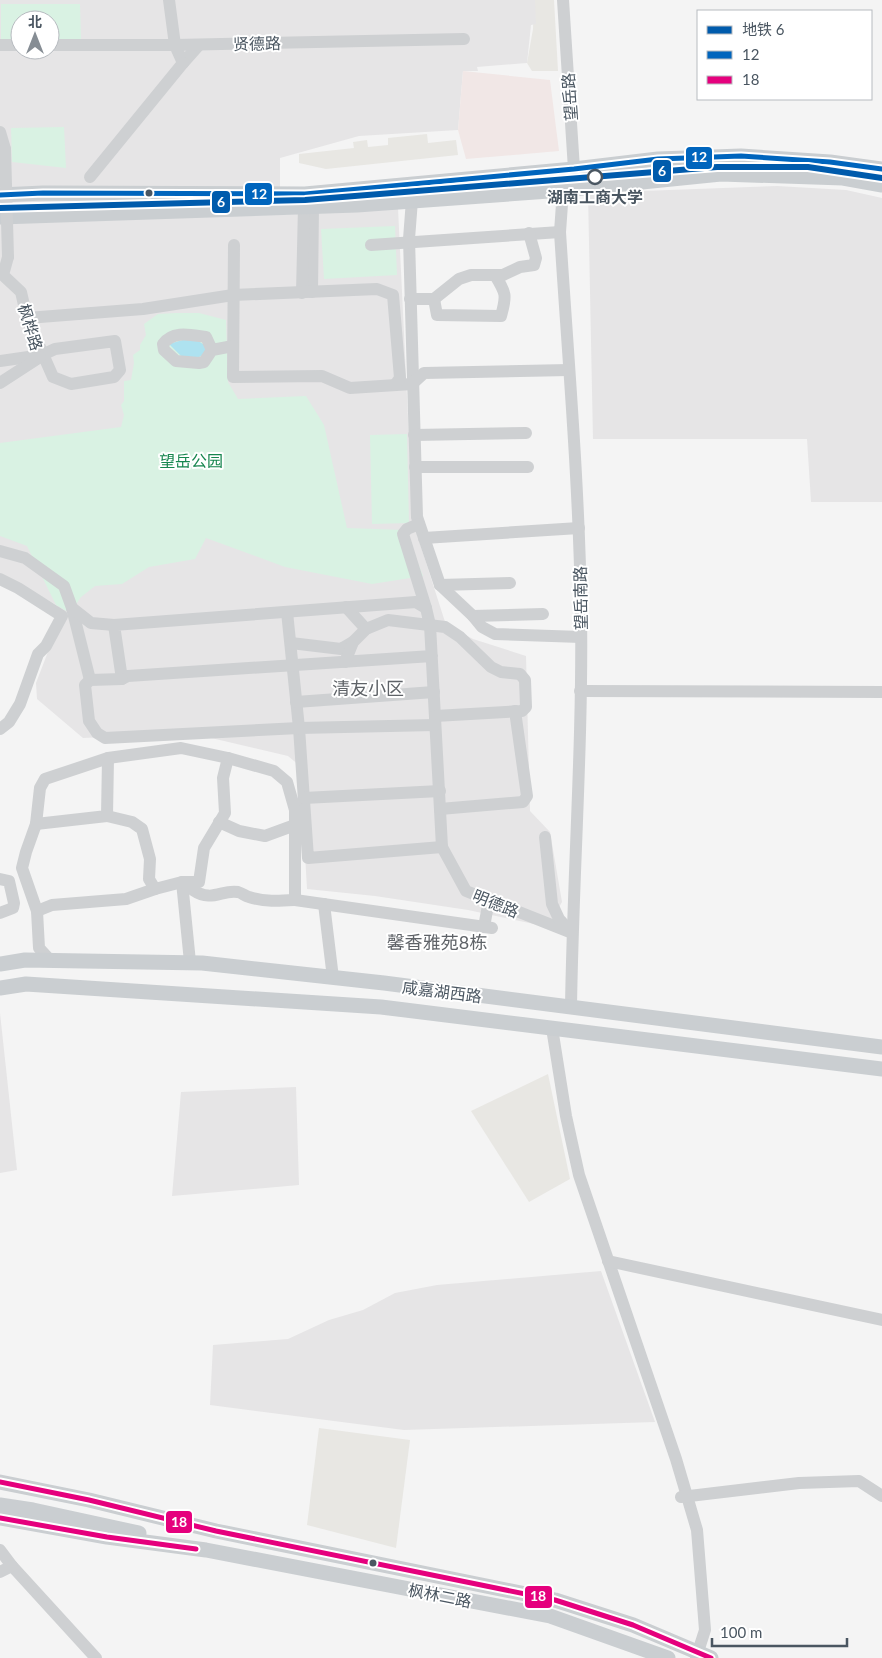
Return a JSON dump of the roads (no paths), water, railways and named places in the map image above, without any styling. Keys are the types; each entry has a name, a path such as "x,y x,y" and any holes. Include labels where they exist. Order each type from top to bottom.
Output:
{"main road":[{"path":"0,195 43,193 305,194 658,159 741,156 830,162 882,169"},
{"path":"0,216 309,206 412,200 588,188 721,174 843,178 882,185"},
{"name":"咸嘉湖西路","path":"0,964 24,960 190,962 882,1046"},
{"name":"咸嘉湖西路","path":"0,988 26,984 381,1007 882,1069"},
{"name":"枫林二路","path":"0,1482 89,1500 216,1531 555,1600 633,1625 701,1656"},
{"path":"0,1493 114,1521"},
{"path":"0,1505 114,1521"},
{"name":"枫林二路","path":"0,1518 106,1537 206,1550 550,1616 658,1656"},
{"name":"枫林二路","path":"114,1521 216,1531"},
{"name":"枫林二路","path":"114,1521 206,1550"}],"street":[{"path":"169,0 175,45 183,63"},
{"name":"望岳路","path":"563,0 574,168"},
{"name":"贤德路","path":"60,45 175,45 464,39"},
{"path":"90,178 200,44"},
{"path":"0,132 5,149 4,260"},
{"path":"563,190 574,168 588,188"},
{"name":"望岳南路","path":"563,190 560,232 579,528 581,611 571,1007"},
{"path":"412,200 409,242 417,517 440,585 482,627 495,634 581,637"},
{"path":"307,292 309,206"},
{"path":"371,245 560,232"},
{"path":"410,299 434,299 458,279 471,275 503,275 520,267 534,265 536,258 528,233"},
{"path":"234,246 233,377 322,376 350,388 412,384 424,373 569,370"},
{"name":"枫桦路","path":"0,383 42,356 27,318 21,292 3,275 4,260"},
{"path":"434,299 437,315 500,316 505,302 504,290 495,275"},
{"path":"27,318 143,309 233,295 377,289 393,295 400,378 395,386"},
{"path":"0,361 42,356 55,349 115,341 120,370 114,377 71,384 53,377 42,356"},
{"path":"212,350 233,346"},
{"path":"414,435 526,433"},
{"path":"566,444 570,516 579,528"},
{"path":"415,466 528,467"},
{"path":"287,612 299,728 308,858 442,847 430,625 403,534 406,528 419,524"},
{"path":"424,538 579,528"},
{"path":"0,551 25,558 64,586 72,608 90,680"},
{"path":"0,579 62,616 46,646 38,654 20,704 9,722 0,728"},
{"path":"440,585 510,583"},
{"path":"72,608 91,623 114,625 416,602 426,608"},
{"path":"346,607 366,629"},
{"path":"472,616 543,614"},
{"path":"291,644 341,649 353,642 366,629 388,620 445,627 460,637 491,667 501,672 520,674 525,680 526,706 522,711 435,720 105,738 97,733 89,721 84,689 90,680 432,656"},
{"path":"114,625 122,679"},
{"path":"345,662 353,642"},
{"path":"580,691 882,692"},
{"path":"296,702 434,692"},
{"path":"440,809 523,802 527,796 515,712"},
{"path":"50,960 39,948 38,911 22,868 36,824 40,788 45,779 108,758 181,748 228,758 274,771 287,782 295,810 296,900"},
{"path":"107,816 108,758"},
{"path":"38,911 52,904 126,899 155,889 186,882 199,882 204,848 226,813 223,778 228,758"},
{"path":"304,798 440,791"},
{"path":"36,824 107,816 132,822 142,828 150,859 149,879 155,889"},
{"path":"219,822 239,831 265,836 295,825"},
{"path":"545,837 552,904 559,919 572,933"},
{"name":"明德路","path":"442,847 466,891 572,933"},
{"path":"0,878 10,881 14,903 13,908 9,911 0,913"},
{"path":"186,882 200,895 209,896 238,892 265,900 296,900 488,928 489,900"},
{"path":"186,882 190,962"},
{"path":"324,904 333,978"},
{"path":"552,1028 566,1116 579,1175 683,1497 697,1530 705,1630 701,1656"},
{"path":"608,1261 882,1320"},
{"path":"683,1497 799,1483 859,1481 882,1496"},
{"path":"0,1550 12,1566 96,1658"},
{"path":"0,1572 12,1566"}],"water":[{"path":"186,339 197,340 207,347 205,354 197,358 185,360 169,344"}],"metro line":[{"name":"6","path":"0,208 305,200 717,167 808,167 882,178"}],"place":[{"name":"湖南工商大学","path":"595,177"}],"district":[{"name":"清友小区","path":"368,688"},
{"name":"馨香雅苑8栋","path":"437,942"}],"park label":[{"name":"望岳公园","path":"191,460"}]}
